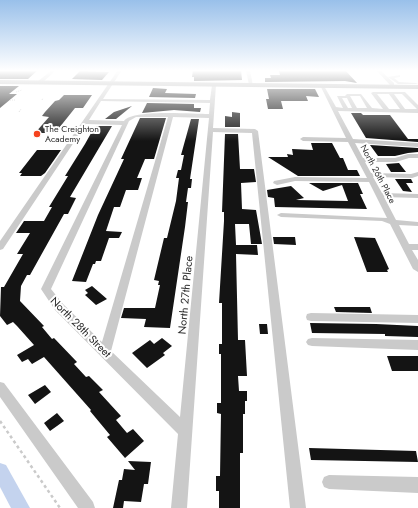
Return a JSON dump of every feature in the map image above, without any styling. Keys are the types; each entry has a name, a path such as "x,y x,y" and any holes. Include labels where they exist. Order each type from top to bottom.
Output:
{"street":[{"path":"0,247 105,94"},
{"name":"North 27th Place","path":"179,508 213,94"},
{"name":"North 26th Place","path":"326,94 418,269"},
{"path":"391,94 404,111"},
{"path":"404,94 418,110"},
{"path":"346,109 339,97 348,97 347,95 360,95 375,96 387,110"},
{"path":"360,95 371,110"},
{"path":"348,97 356,110"},
{"path":"101,100 213,102"},
{"path":"334,109 418,110"},
{"path":"86,122 128,120 142,115 212,116"},
{"path":"105,352 171,115"},
{"name":"North 28th Street","path":"128,120 46,289 60,307 185,431"},
{"path":"211,130 255,131 298,508"},
{"path":"303,139 350,140 418,145"},
{"path":"360,160 396,160 408,156 418,156"},
{"path":"277,183 295,179 412,176 418,174"},
{"path":"379,195 418,196"},
{"path":"282,215 369,218 418,224"},
{"path":"406,247 418,247"},
{"path":"311,317 418,319"},
{"path":"312,342 418,345"},
{"path":"0,386 87,508"},
{"path":"329,482 418,485"}],"path":[{"path":"10,100 16,100"},
{"path":"0,421 60,508"}],"building":[{"path":"0,94 17,94 0,108"},
{"path":"150,94 196,94 195,98 149,97"},
{"path":"268,94 317,94 319,97 306,96 308,101 281,101 283,109 268,109 266,99 269,99"},
{"path":"64,95 92,95 83,108 75,108 55,133 35,133 49,117 42,116 45,112 55,101 59,100"},
{"path":"147,103 194,104 194,108 201,108 200,112 174,110 142,113"},
{"path":"132,106 116,119 105,119 114,112"},
{"path":"232,112 240,113 240,127 225,127 225,116 232,117"},
{"path":"351,113 361,113 363,115 390,115 408,139 418,139 418,142 366,138"},
{"path":"140,118 166,118 154,159 145,159 137,178 142,178 138,190 126,190 120,207 114,207 106,231 122,232 119,238 109,238 101,261 96,261 95,264 93,264 86,282 72,281 98,215 124,159 121,159"},
{"path":"191,119 199,119 190,179 192,179 191,188 188,188 185,227 170,328 144,327 146,319 121,318 124,308 155,308 160,285 158,285 159,281 154,280 164,238 167,238 176,201 179,178 176,178 178,170 181,170 184,155 181,155"},
{"path":"95,126 112,126 70,197 76,198 68,214 64,214 30,275 27,275 21,286 20,301 44,326 42,327 52,339 54,338 77,362 74,364 86,377 89,376 103,390 99,392 121,416 116,420 127,433 133,429 144,441 125,458 107,437 110,435 90,411 91,410 44,357 32,364 28,359 22,362 17,355 34,345 13,322 7,325 0,316 1,287 4,287 23,254 17,254 30,233 16,233 24,221 44,221 52,207 49,207 68,176 65,176"},
{"path":"225,134 238,134 240,169 254,169 256,182 241,183 242,209 256,210 262,244 251,244 249,224 235,224 236,245 257,245 258,255 236,254 238,340 245,340 247,376 238,376 239,391 247,391 245,414 243,414 243,453 240,453 240,508 219,508 219,491 216,491 216,476 220,476 221,414 217,413 217,403 221,403 221,354 219,354 219,344 222,344 222,303 219,303 224,221 224,212 222,212"},
{"path":"311,143 332,143 340,158 343,158 348,170 357,170 360,176 298,176 268,157 288,157 287,154 293,155 292,149 313,150"},
{"path":"370,145 418,148 418,152 395,156 378,156"},
{"path":"37,150 61,150 45,173 41,176 20,176 22,173 19,173"},
{"path":"399,163 406,172 391,172 386,164"},
{"path":"395,179 411,179 413,183 406,183 412,192 403,191"},
{"path":"309,183 358,183 363,194 360,194 367,209 275,207 274,198 268,197 267,190 291,186 304,198 296,200 348,201 342,185 323,191"},
{"path":"273,237 295,237 296,245 274,244"},
{"path":"354,237 375,238 389,269 387,270 388,272 367,272"},
{"path":"92,286 107,299 96,305 85,295 88,293 85,290"},
{"path":"334,307 370,307 372,313 336,312"},
{"path":"310,323 418,326 418,337 385,336 385,334 312,333"},
{"path":"259,324 267,324 268,334 260,334"},
{"path":"162,338 172,346 163,353 165,355 147,368 132,353 150,340 154,344"},
{"path":"387,356 418,356 418,371 392,371"},
{"path":"45,385 51,392 35,404 28,395"},
{"path":"57,413 64,421 50,431 44,423"},
{"path":"309,448 416,451 418,462 311,460"},
{"path":"128,461 151,462 148,484 144,484 141,502 124,501 123,508 113,508 119,480 122,480 124,469 135,470"}],"waterway":[{"path":"0,471 21,508"}],"place":[{"name":"The Creighton Academy","path":"37,134"}]}
